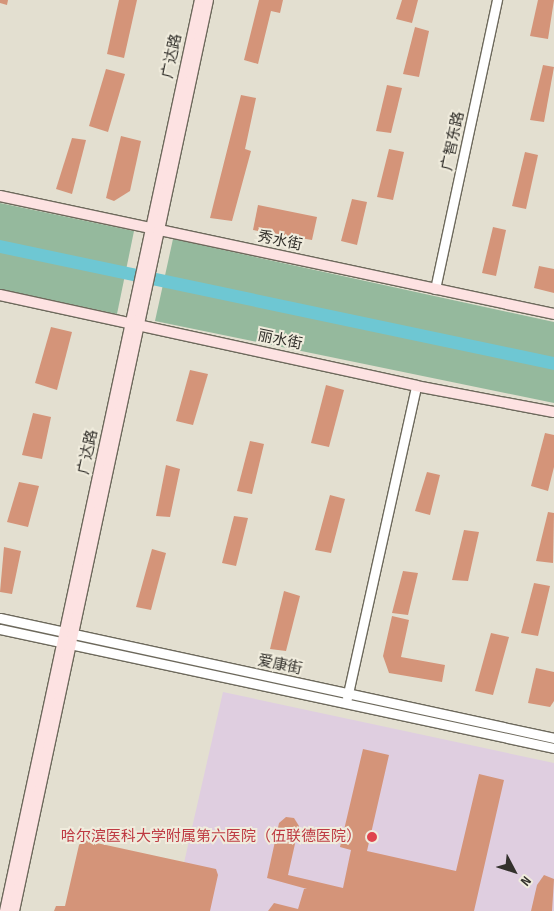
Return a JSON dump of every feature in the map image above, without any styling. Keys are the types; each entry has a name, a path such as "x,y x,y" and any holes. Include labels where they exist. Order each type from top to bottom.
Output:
{"main road":[{"name":"广达路","path":"14,911 68,639 200,0"},
{"name":"广达路","path":"154,230 208,0"},
{"name":"秀水街","path":"0,196 554,314"},
{"name":"丽水街","path":"0,295 416,386 554,412"},
{"name":"广达路","path":"5,911 68,639"}],"street":[{"name":"广智东路","path":"435,289 497,0"},
{"path":"347,698 416,386"},
{"name":"爱康街","path":"0,618 68,639"},
{"name":"爱康街","path":"0,630 68,639 347,698 554,738"},
{"name":"爱康街","path":"347,698 554,748"}],"shaded area":[{"name":"哈尔滨医科大学附属第六医院（伍联德医院）","path":"223,692 554,763 554,911 173,911"}],"green space":[{"path":"0,203 134,231 117,314 0,289"},
{"path":"173,239 554,322 554,403 155,321"}],"water":[{"path":"0,240 554,357 554,370 0,253"}],"building":[{"path":"0,0 8,0 7,5 0,3"},
{"path":"119,0 137,0 124,58 107,54"},
{"path":"259,0 283,0 280,13 271,11 258,64 244,60"},
{"path":"402,0 418,0 412,23 396,19"},
{"path":"538,0 554,0 548,39 530,36"},
{"path":"415,27 429,31 419,77 403,74"},
{"path":"543,65 554,67 544,122 530,120"},
{"path":"106,69 125,74 108,132 89,126"},
{"path":"387,85 402,88 391,133 376,131"},
{"path":"241,95 256,98 245,149 251,151 232,221 210,218"},
{"path":"121,136 141,141 130,191 114,201 106,198"},
{"path":"72,138 86,140 72,194 56,189"},
{"path":"389,149 404,152 393,200 377,197"},
{"path":"525,152 538,155 526,209 512,206"},
{"path":"352,199 367,202 357,245 341,241"},
{"path":"258,205 317,217 312,240 253,230"},
{"path":"493,227 506,230 496,276 482,273"},
{"path":"539,266 554,269 554,293 534,288"},
{"path":"51,327 72,332 57,390 35,383"},
{"path":"190,370 208,374 193,425 176,421"},
{"path":"326,385 344,390 329,447 311,443"},
{"path":"33,413 51,417 42,459 22,455"},
{"path":"545,433 554,435 554,467 548,491 531,486"},
{"path":"250,441 264,444 252,494 237,491"},
{"path":"166,465 180,469 170,517 156,516"},
{"path":"427,472 440,475 430,515 415,511"},
{"path":"19,482 39,486 28,527 7,522"},
{"path":"330,495 345,499 331,553 315,550"},
{"path":"548,512 554,513 553,563 536,561"},
{"path":"234,516 248,518 236,566 222,563"},
{"path":"464,530 479,532 468,581 452,580"},
{"path":"4,547 21,551 12,594 0,592"},
{"path":"152,549 166,553 151,610 136,607"},
{"path":"403,571 418,573 408,615 392,613"},
{"path":"534,583 550,586 538,636 521,633"},
{"path":"284,591 300,596 286,651 270,649"},
{"path":"392,616 409,620 401,657 445,665 442,682 389,673 383,656"},
{"path":"491,633 509,637 493,695 475,691"},
{"path":"536,668 554,672 554,701 550,707 528,703"},
{"path":"363,749 389,755 367,851 456,871 479,774 504,780 474,911 268,911 274,903 298,909 304,889 307,889 267,878 279,823 286,817 294,818 299,826 288,875 343,888 351,850 340,847"},
{"path":"83,840 216,869 218,875 210,911 54,911 56,906 65,906 79,845"},
{"path":"544,875 554,879 552,911 531,911 537,885"}],"place":[{"name":"哈尔滨医科大学附属第六医院（伍联德医院）","path":"372,837"}]}
